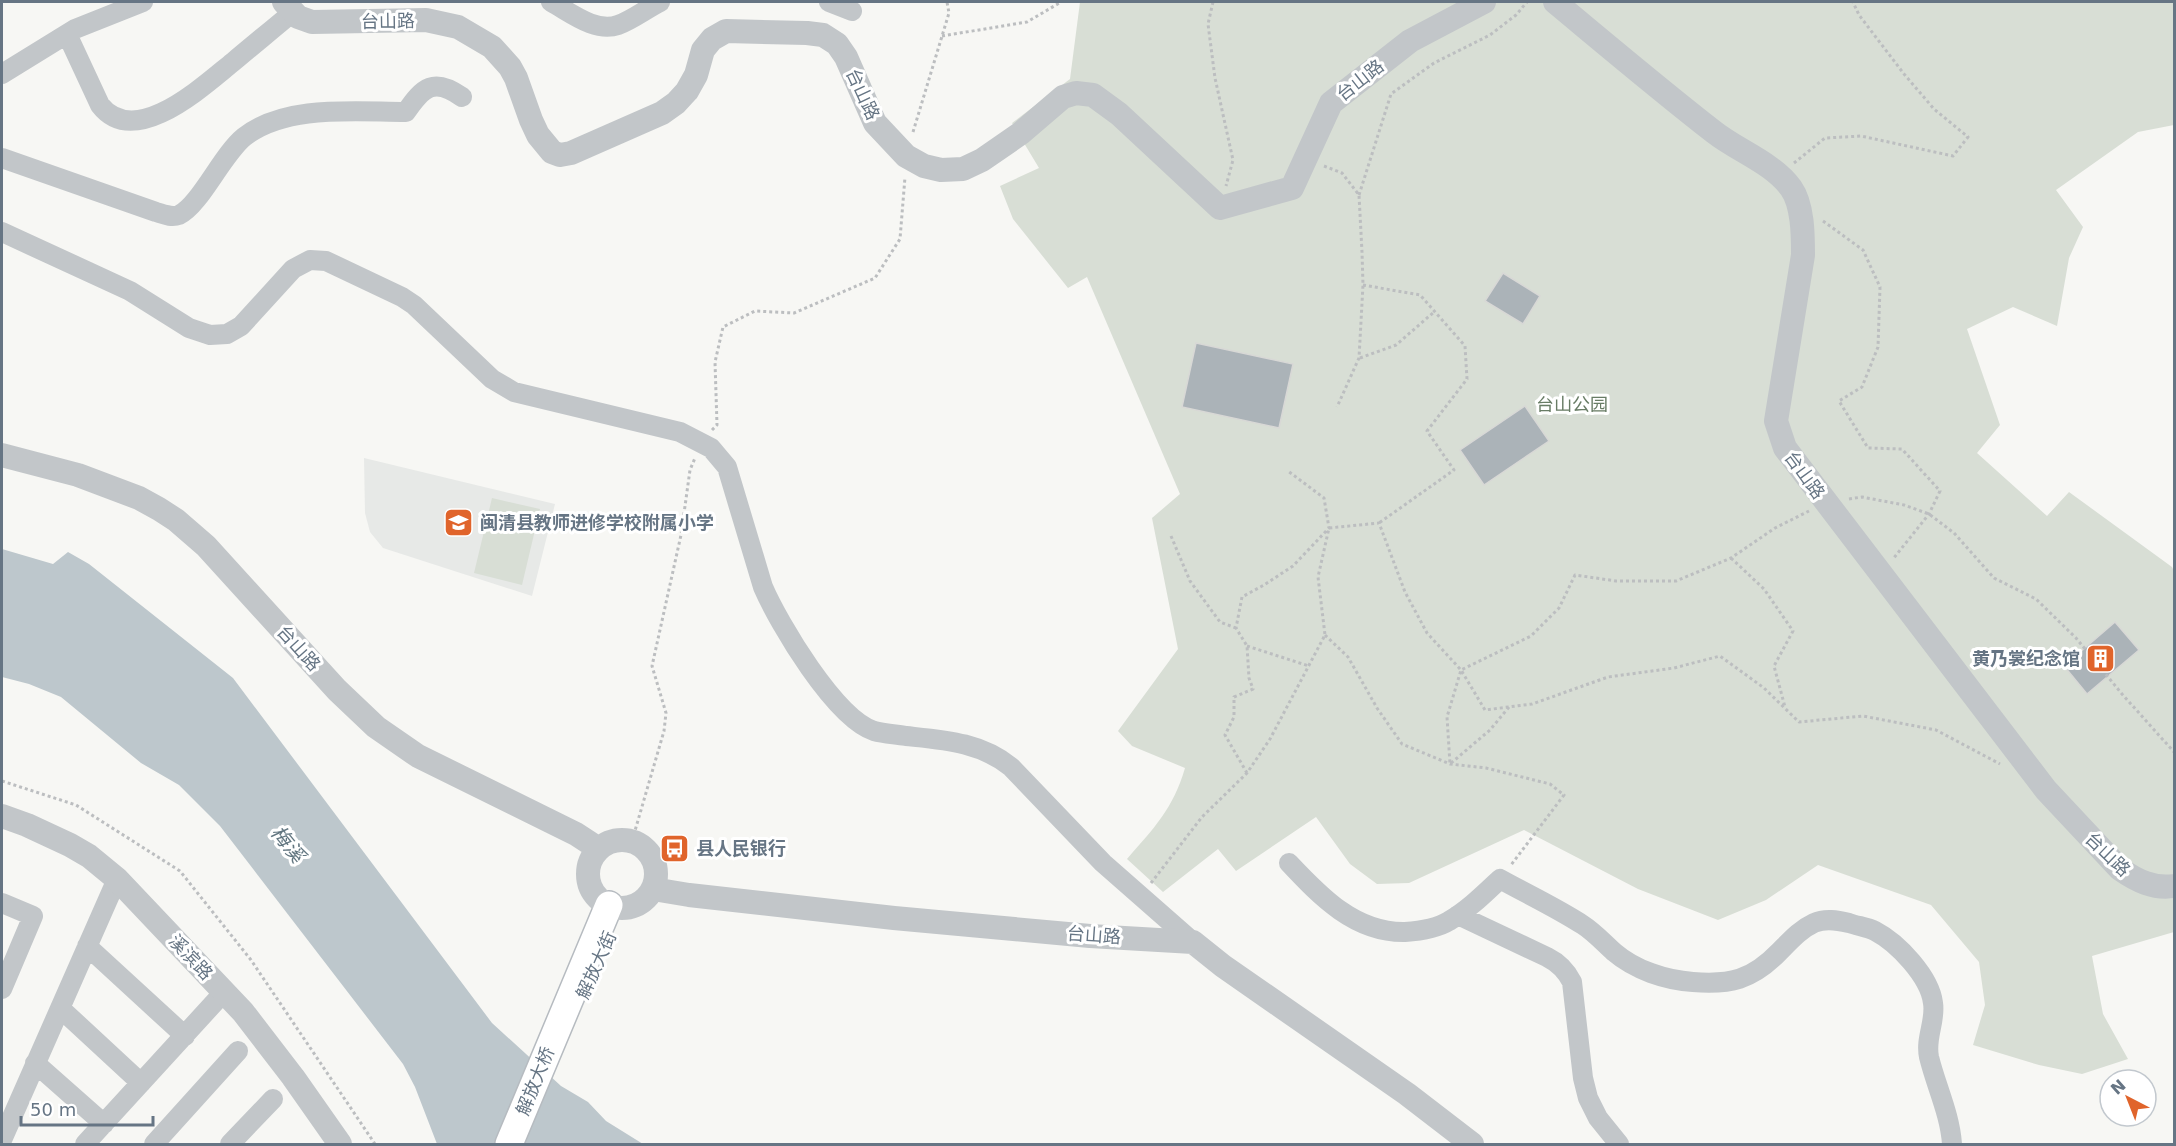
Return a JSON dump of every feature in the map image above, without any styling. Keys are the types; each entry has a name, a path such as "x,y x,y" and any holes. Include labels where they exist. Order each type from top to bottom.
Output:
{"main road":[{"name":"解放大街","path":"566,1019 615,907"},
{"name":"解放大桥","path":"509,1144 566,1019"},
{"name":"解放大桥","path":"521,1144 566,1019"}],"street":[{"path":"2,74 67,34 143,2"},
{"path":"552,2 583,20 599,26 615,26 660,2"},
{"path":"829,2 852,11"},
{"name":"台山路","path":"288,7 298,17 312,22 426,20 458,27 492,47 510,67 538,135 552,152 560,155 571,153 662,113 676,103 687,91 696,75 703,50 712,39 726,31 807,33 823,35 837,44 846,57 875,123 906,156 924,166 941,170 963,169 982,160 1021,133 1063,97 1076,93 1093,95 1119,114 1220,208 1292,188 1331,103 1410,41 1485,2"},
{"name":"台山路","path":"1555,2 1716,134 1781,176 1792,190 1803,235 1803,255 1776,421 1785,448 2046,790 2120,869 2144,883 2154,886 2175,886"},
{"path":"67,34 100,105 114,117 132,121 179,104 204,86 288,7"},
{"path":"2,158 156,212 169,216 178,215 196,200 227,155 243,138 278,119 303,114 406,112 420,93 428,87 438,86 450,89 462,97"},
{"path":"2,232 130,291 189,328 210,335 227,334 241,326 293,269 302,263 310,260 326,261 414,305 492,379 514,392 667,428 702,442 727,467 770,603 801,652 839,704 850,715 873,730 967,744 1000,758 1103,863 1222,966 1356,1058 1472,1144"},
{"name":"台山路","path":"2,455 78,475 139,498 176,520 206,546 337,690 376,727 418,756 576,834 599,849"},
{"name":"溪滨路","path":"2,816 70,845 89,856 117,879 243,1012 340,1144"},
{"path":"621,840 632,841 649,853 654,863 656,874 653,889 642,902 632,907 615,907 600,900 593,891 588,869 599,849 621,840"},
{"path":"1289,863 1319,895 1364,925 1379,931 1415,931 1432,928 1458,915 1500,879 1585,926 1623,960 1664,977 1691,982 1727,983 1740,980 1767,963 1796,935 1816,922 1840,921 1874,931 1886,938 1908,958 1926,981 1933,1010 1928,1047 1947,1116 1952,1144"},
{"path":"2,1140 117,879"},
{"name":"台山路","path":"653,889 894,918 1090,936 1193,942"},
{"path":"2,903 33,916 2,988"},
{"path":"1458,915 1547,957 1566,971 1572,982 1583,1078 1588,1098 1598,1118 1619,1144"},
{"path":"87,946 184,1036"},
{"path":"85,1144 224,992"},
{"path":"60,1008 141,1083"},
{"path":"154,1144 238,1052"},
{"path":"35,1063 104,1124"},
{"path":"230,1144 273,1098"}],"path":[{"path":"632,841 664,731 666,713 652,666 681,535 690,471 702,442 717,425 715,362 723,327 755,311 794,313 875,278 900,239 906,156 949,13 947,2"},
{"path":"942,36 1027,22 1061,2"},
{"path":"1213,2 1208,24 1215,78 1233,160 1220,208"},
{"path":"1337,407 1359,358 1363,285 1359,195 1391,94 1434,63 1490,35 1516,15 1527,2"},
{"path":"1781,176 1825,138 1861,136 1953,156 1968,137 1934,109 1904,74 1859,15 1853,2"},
{"path":"1306,158 1342,173 1359,195"},
{"path":"1798,207 1826,223 1863,250 1880,287 1878,348 1862,387 1839,401 1868,448 1902,449 1940,491 1929,514 1881,575"},
{"path":"1236,628 1242,597 1293,566 1329,528 1379,523 1454,470 1427,431 1467,379 1465,346 1420,295 1363,285"},
{"path":"1359,358 1396,345 1434,312"},
{"path":"1140,896 1203,817 1247,773 1270,740 1325,635 1318,577 1329,528 1324,498 1288,471"},
{"path":"1450,764 1447,717 1461,670 1531,636 1559,608 1575,575 1616,581 1676,581 1731,558 1775,528 1825,503 1862,497 1904,505 1929,514 1954,533 1995,578 2036,599 2076,638 2122,694 2175,752"},
{"path":"1379,523 1405,592 1427,633 1461,670 1485,710 1532,704 1608,677 1674,668 1720,656 1764,688 1799,722 1863,716 1936,730 2006,768"},
{"path":"1171,536 1190,581 1220,622 1236,628 1247,646 1249,678 1253,689 1234,697 1234,717 1225,735 1247,773"},
{"path":"1731,558 1764,589 1793,630 1773,666 1786,709"},
{"path":"1325,635 1348,657 1377,708 1402,744 1450,764 1486,768 1550,784 1564,795 1500,879"},
{"path":"1247,646 1309,666"},
{"path":"1450,764 1490,730 1509,707"},
{"path":"2,781 76,805 180,871 252,960 375,1144"}],"shaded area":[{"name":"闽清县教师进修学校附属小学","path":"364,458 555,504 532,596 383,548 370,532 365,513"}],"green space":[{"name":"台山公园","path":"1080,2 2174,2 2174,125 2138,132 2056,190 2083,227 2069,258 2057,326 2013,307 1967,329 2000,425 1977,453 2047,516 2069,492 2172,567 2174,571 2174,932 2092,956 2103,1014 2128,1059 2082,1074 2039,1065 1973,1045 1985,1005 1979,962 1931,905 1818,865 1766,900 1718,920 1638,889 1524,830 1409,883 1377,884 1350,864 1316,817 1236,871 1218,849 1163,892 1127,859 1168,807 1185,768 1132,746 1118,731 1178,649 1152,518 1180,494 1087,277 1068,288 1013,219 1000,186 1039,168 1012,123 1070,79"},
{"path":"492,498 540,509 522,585 474,573"}],"water":[{"name":"梅溪","path":"2,549 53,564 68,552 89,564 233,678 492,1023 561,1086 588,1102 606,1121 643,1144 437,1144 415,1087 403,1064 220,826 179,785 141,763 61,697 29,684 2,677"}],"building":[{"path":"1503,273 1540,296 1523,324 1485,301"},
{"path":"1196,343 1293,364 1279,428 1182,407"},
{"path":"1525,406 1549,441 1484,485 1460,450"},
{"name":"黄乃裳纪念馆","path":"2115,622 2139,650 2087,694 2064,666"}],"place":[{"name":"闽清县教师进修学校附属小学","path":"459,522"},
{"name":"黄乃裳纪念馆","path":"2101,658"},
{"name":"县人民银行","path":"675,848"}]}
